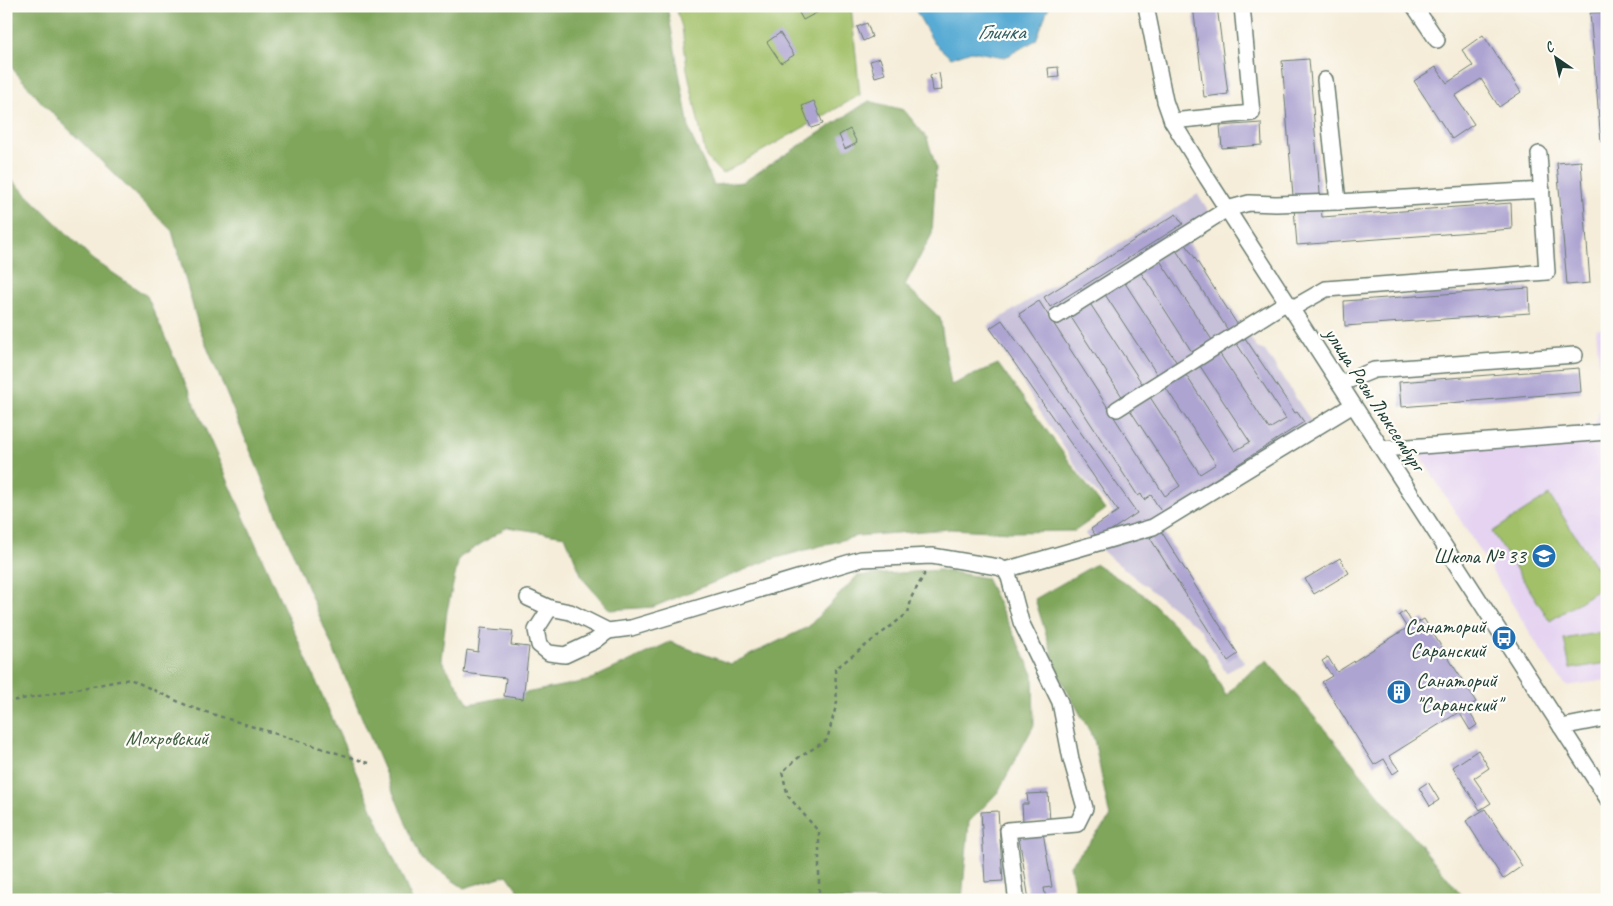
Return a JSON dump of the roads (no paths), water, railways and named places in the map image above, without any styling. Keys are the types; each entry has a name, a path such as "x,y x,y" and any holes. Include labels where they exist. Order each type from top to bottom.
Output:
{"street":[{"name":"улица Розы Люксембург","path":"1146,6 1165,100 1172,121 1289,306 1607,798"},
{"path":"1172,121 1252,113 1242,6"},
{"path":"1414,6 1437,40"},
{"path":"1325,80 1338,202"},
{"path":"1117,410 1289,306 1326,289 1547,272 1539,154"},
{"path":"1057,316 1227,209 1248,203 1338,202 1542,190"},
{"path":"1340,384 1374,370 1575,355"},
{"path":"1005,570 1153,527 1353,404"},
{"path":"1382,449 1607,432"},
{"path":"550,608 536,630 539,645 549,653 564,655 595,641 608,631 631,628 861,559 932,556 998,567 1005,570 1009,577 1021,622 1060,702 1071,759 1085,808 1077,824 1008,830 1016,895"},
{"path":"528,598 550,608 570,612 608,631"},
{"path":"1561,727 1607,718"}],"water":[{"name":"Глинка","path":"913,6 1049,6 1036,40 1005,57 971,51 951,58 934,43"}],"place":[{"name":"Школа № 33","path":"1544,556"},
{"name":"Санаторий Саранский","path":"1504,638"},
{"name":"Санаторий \"Саранский\"","path":"1399,692"}],"park label":[{"name":"Мохровский","path":"167,738"}]}
